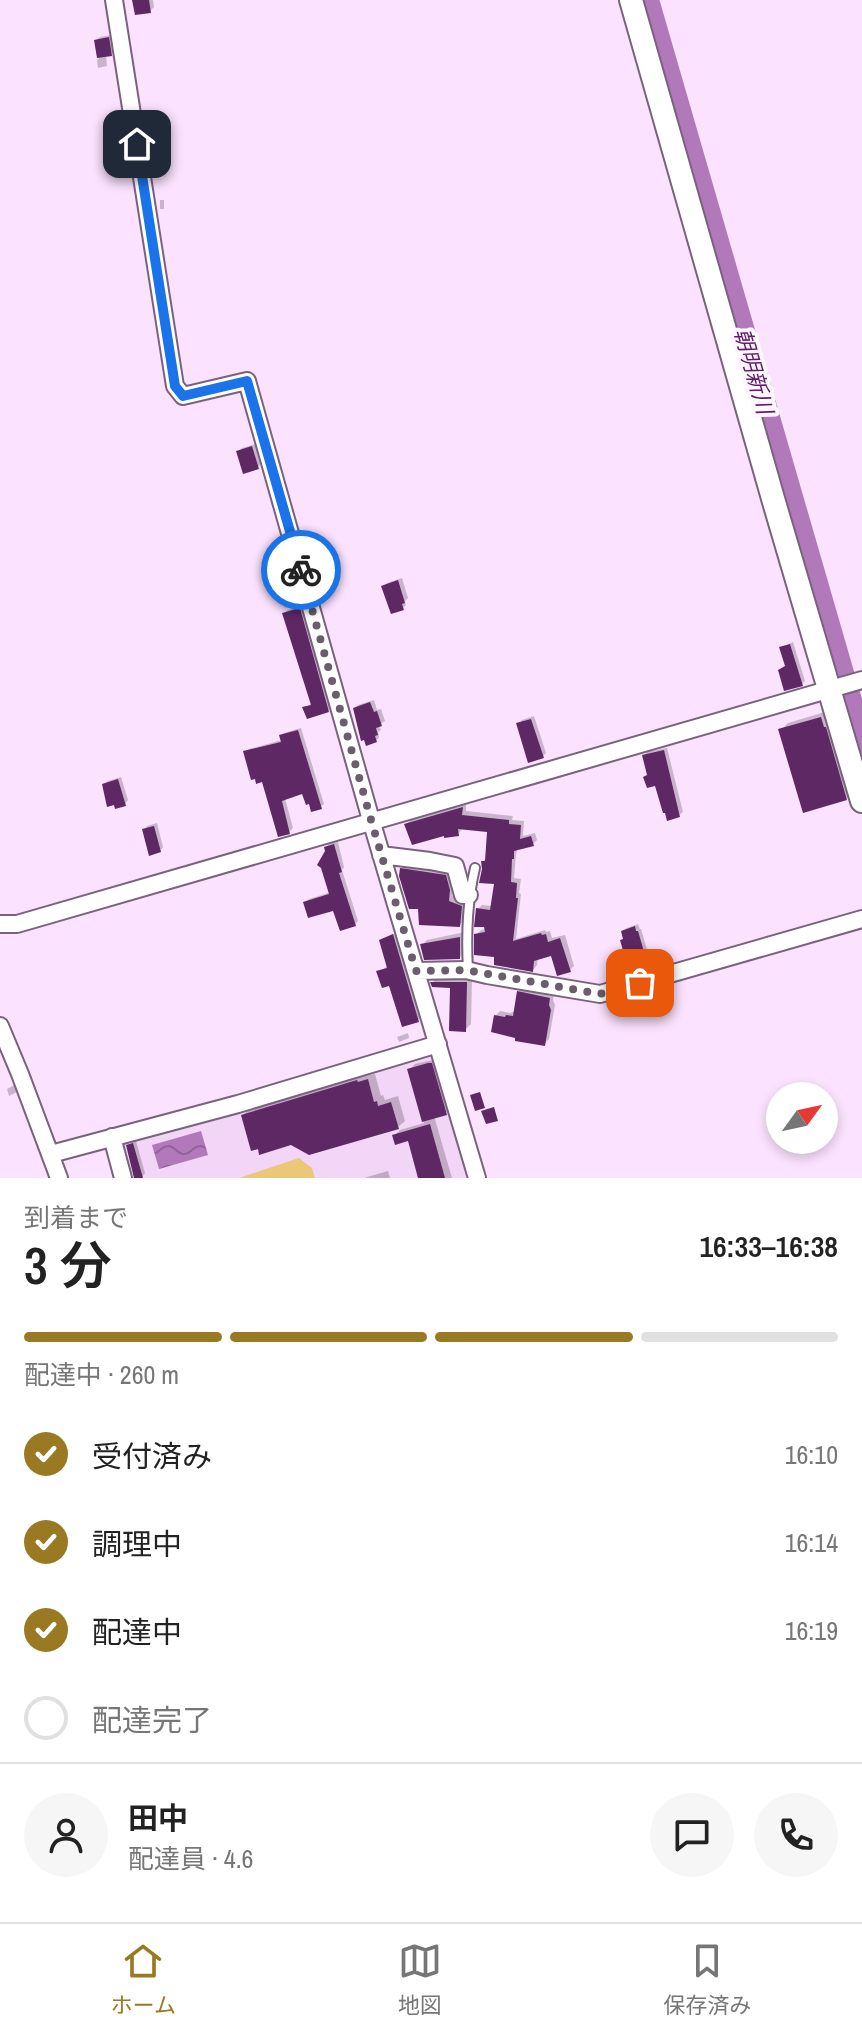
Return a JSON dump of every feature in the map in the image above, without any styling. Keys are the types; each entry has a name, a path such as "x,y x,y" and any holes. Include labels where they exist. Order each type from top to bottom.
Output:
{"street":[{"path":"114,0 175,386 183,396 247,381 381,855 477,1178"},
{"path":"631,0 846,685 862,801"},
{"path":"0,924 17,924 846,685"},
{"path":"381,855 455,866 463,895 469,895"},
{"path":"416,971 468,971 600,994 862,919"},
{"path":"0,1026 59,1178"},
{"path":"51,1154 238,1104 438,1044"},
{"path":"112,1137 123,1178"}],"lane":[{"path":"468,971 466,933 475,868"}],"shaded area":[{"path":"434,1050 470,1178 129,1178 118,1141"},
{"path":"299,1158 312,1168 315,1178 239,1178"}],"water":[{"path":"201,1131 208,1155 159,1169 152,1145"}],"building":[{"path":"132,0 149,0 151,13 135,15"},
{"path":"109,37 112,56 97,58 94,40"},
{"path":"252,446 259,469 243,474 236,451"},
{"path":"398,580 404,610 391,614 381,586"},
{"path":"300,608 329,712 307,719 302,707 311,705 282,613"},
{"path":"790,644 803,686 784,691 778,670 785,666 779,647"},
{"path":"370,702 382,726 376,728 377,742 366,746 364,740 361,741 353,708"},
{"path":"821,717 847,800 803,813 778,729"},
{"path":"531,719 544,758 528,763 516,723"},
{"path":"298,730 322,809 311,812 302,794 282,801 290,834 278,837 262,782 256,784 255,779 251,780 243,751 281,742 279,735"},
{"path":"664,750 680,817 667,821 655,786 647,788 642,755"},
{"path":"118,779 126,806 115,809 114,805 107,807 102,784"},
{"path":"463,807 462,815 509,820 509,824 521,825 520,839 531,836 534,846 514,851 512,859 511,882 517,883 518,898 513,941 541,933 546,934 548,942 560,938 571,972 557,976 551,956 534,961 533,972 494,965 494,957 474,955 474,934 485,932 484,927 474,927 476,908 490,910 494,884 479,883 481,861 485,861 487,832 458,829 459,836 444,836 412,845 404,824"},
{"path":"154,826 161,852 149,856 142,829"},
{"path":"334,844 342,872 339,873 356,926 340,931 333,911 308,918 303,902 329,894 321,868 317,865 324,847"},
{"path":"400,868 446,875 449,901 462,906 460,927 419,925 418,909 409,909 399,876"},
{"path":"635,926 649,969 634,973 620,940 623,939 621,931"},
{"path":"393,934 419,1022 402,1027 389,986 382,988 376,971 387,968 379,940"},
{"path":"460,937 460,959 424,960 420,944"},
{"path":"430,982 467,982 466,1032 449,1031 450,988 432,987"},
{"path":"517,991 550,998 545,1046 515,1041 515,1038 491,1032 494,1015 513,1016"},
{"path":"432,1063 447,1115 422,1122 407,1069"},
{"path":"368,1079 378,1106 391,1102 399,1129 309,1155 291,1145 259,1155 258,1149 251,1151 241,1115"},
{"path":"480,1092 485,1108 475,1111 470,1095"},
{"path":"494,1107 498,1121 486,1124 481,1111"},
{"path":"430,1124 445,1178 418,1178 408,1141 395,1145 392,1135"},
{"path":"133,1143 143,1178 134,1178 126,1145"}],"waterway":[{"name":"朝明新川","path":"647,0 862,742"}],"way so far":[{"path":"301,570 416,971 466,970 600,994 640,983"}],"route":[{"path":"137,144 175,386 183,396 247,381 301,570"}]}
